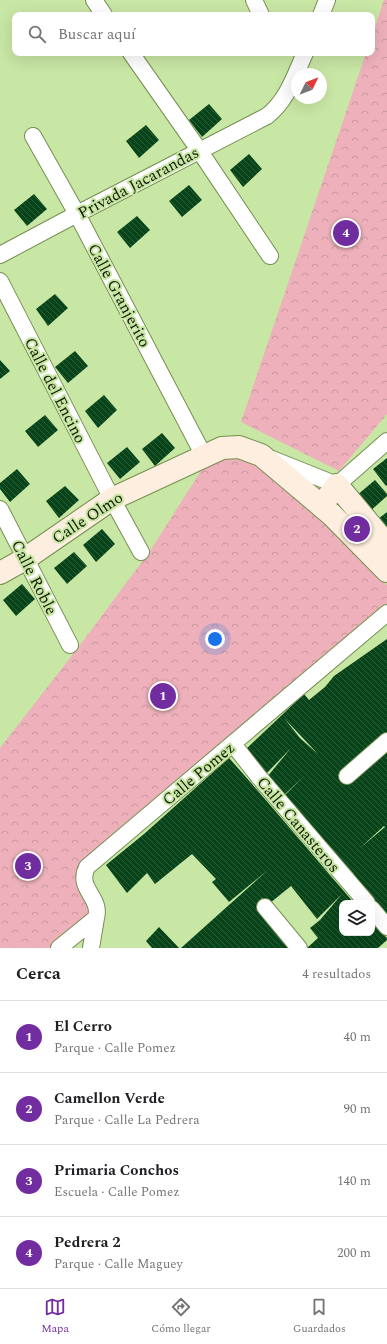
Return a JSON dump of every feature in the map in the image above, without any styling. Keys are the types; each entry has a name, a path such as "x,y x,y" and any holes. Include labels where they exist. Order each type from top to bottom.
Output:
{"main road":[{"path":"213,452 239,447 261,455 321,506 387,571"},
{"name":"Calle Olmo","path":"0,573 25,559 112,498 213,452"},
{"path":"321,506 337,485 387,545"}],"street":[{"path":"94,0 102,12"},
{"path":"254,0 260,12"},
{"path":"321,12 327,0"},
{"path":"133,56 199,150 270,256"},
{"name":"Privada Jacarandas","path":"0,255 199,150 267,116 275,110 284,99 302,59"},
{"name":"Calle Granjerito","path":"33,136 213,452"},
{"name":"Calle del Encino","path":"0,281 141,552"},
{"path":"261,455 337,485 387,441"},
{"name":"Calle Roble","path":"0,509 70,645"},
{"name":"Calle Pomez","path":"91,948 98,907 84,882 84,873 87,867 387,613"},
{"path":"347,776 387,742"},
{"name":"Calle Canasteros","path":"233,744 259,777 364,900"},
{"path":"265,907 299,948"},
{"path":"375,913 387,927"},
{"path":"59,948 96,918"}],"green space":[{"path":"384,0 387,0 387,414 339,471 241,422 365,56 375,56 375,27"},
{"path":"239,451 316,510 387,585 387,606 83,872 97,919 60,948 0,948 0,748 80,645 150,551 206,463"}],"building":[{"path":"209,104 222,119 202,137 189,120"},
{"path":"146,125 159,140 139,158 126,141"},
{"path":"249,154 262,169 243,187 230,170"},
{"path":"189,185 202,200 182,217 169,201"},
{"path":"34,194 47,209 27,226 14,210"},
{"path":"137,216 150,230 130,248 117,232"},
{"path":"55,294 68,308 48,326 36,309"},
{"path":"75,351 88,366 68,383 55,367"},
{"path":"0,360 10,371 0,379"},
{"path":"104,395 117,410 98,428 85,411"},
{"path":"45,415 58,430 38,447 25,431"},
{"path":"162,433 175,448 155,466 142,449"},
{"path":"127,447 140,462 120,479 107,463"},
{"path":"387,458 387,485 386,486 373,469"},
{"path":"17,469 30,484 10,502 0,489 0,483"},
{"path":"375,480 387,496 368,513 356,496"},
{"path":"65,486 79,500 59,518 46,501"},
{"path":"387,512 387,531 378,519"},
{"path":"102,529 115,544 96,562 83,545"},
{"path":"74,552 87,566 67,584 54,568"},
{"path":"22,584 35,599 16,616 3,600"},
{"path":"387,639 387,739 343,778 347,784 387,751 387,918 375,904 375,900 372,900 353,873 312,826 300,817 284,796 304,776 283,796 267,777 291,748 265,775 245,750 304,694 309,700 325,687 334,676","holes":["284,718 318,754 300,738","384,826 385,827 360,848"]},
{"path":"229,758 351,900 339,900 339,936 375,936 375,925 387,938 387,940 378,948 307,948 318,938 310,928 320,920 342,894 317,919 291,886 270,903 262,898 258,903 298,948 181,948 268,870 229,902 212,882 216,879 192,854 155,884 147,873 127,893 106,865 144,834"},
{"path":"159,927 179,948 152,948 146,941"}],"place":[{"name":"Pedrera 2","path":"346,233"},
{"name":"Camellon Verde","path":"357,529"},
{"name":"El Cerro","path":"163,696"},
{"name":"Primaria Conchos","path":"28,866"}]}
